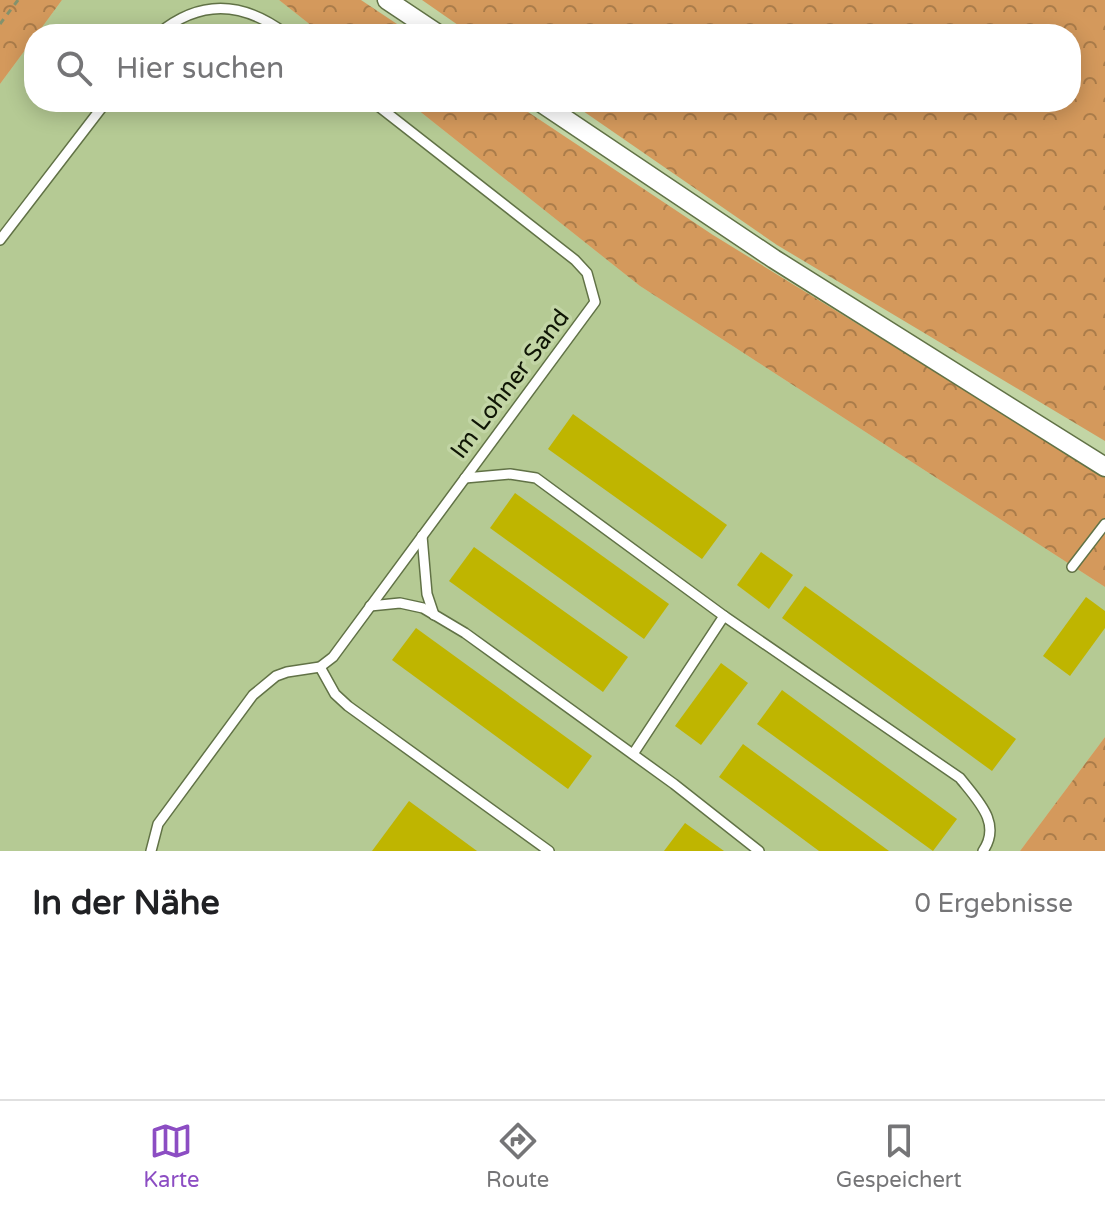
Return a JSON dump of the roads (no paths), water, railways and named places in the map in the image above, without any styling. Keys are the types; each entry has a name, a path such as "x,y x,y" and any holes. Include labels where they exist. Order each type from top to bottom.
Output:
{"street":[{"path":"387,0 423,24"},
{"path":"555,112 774,259 1105,467"}],"lane":[{"path":"166,24 188,5 212,0 233,2 254,9 273,24"},
{"path":"0,240 98,112"},
{"name":"Im Lohner Sand","path":"320,667 333,657 595,302 587,273 575,260 386,112"},
{"path":"465,478 510,474 536,478 724,616 960,778 978,801 992,830 983,851"},
{"path":"1072,567 1105,524"},
{"path":"422,535 427,594 434,615"},
{"path":"370,606 400,603 423,608 465,633 633,754 759,851"},
{"path":"633,754 724,616"},
{"path":"151,851 158,824 253,695 276,676 320,667 335,694 348,706 549,851"}]}
